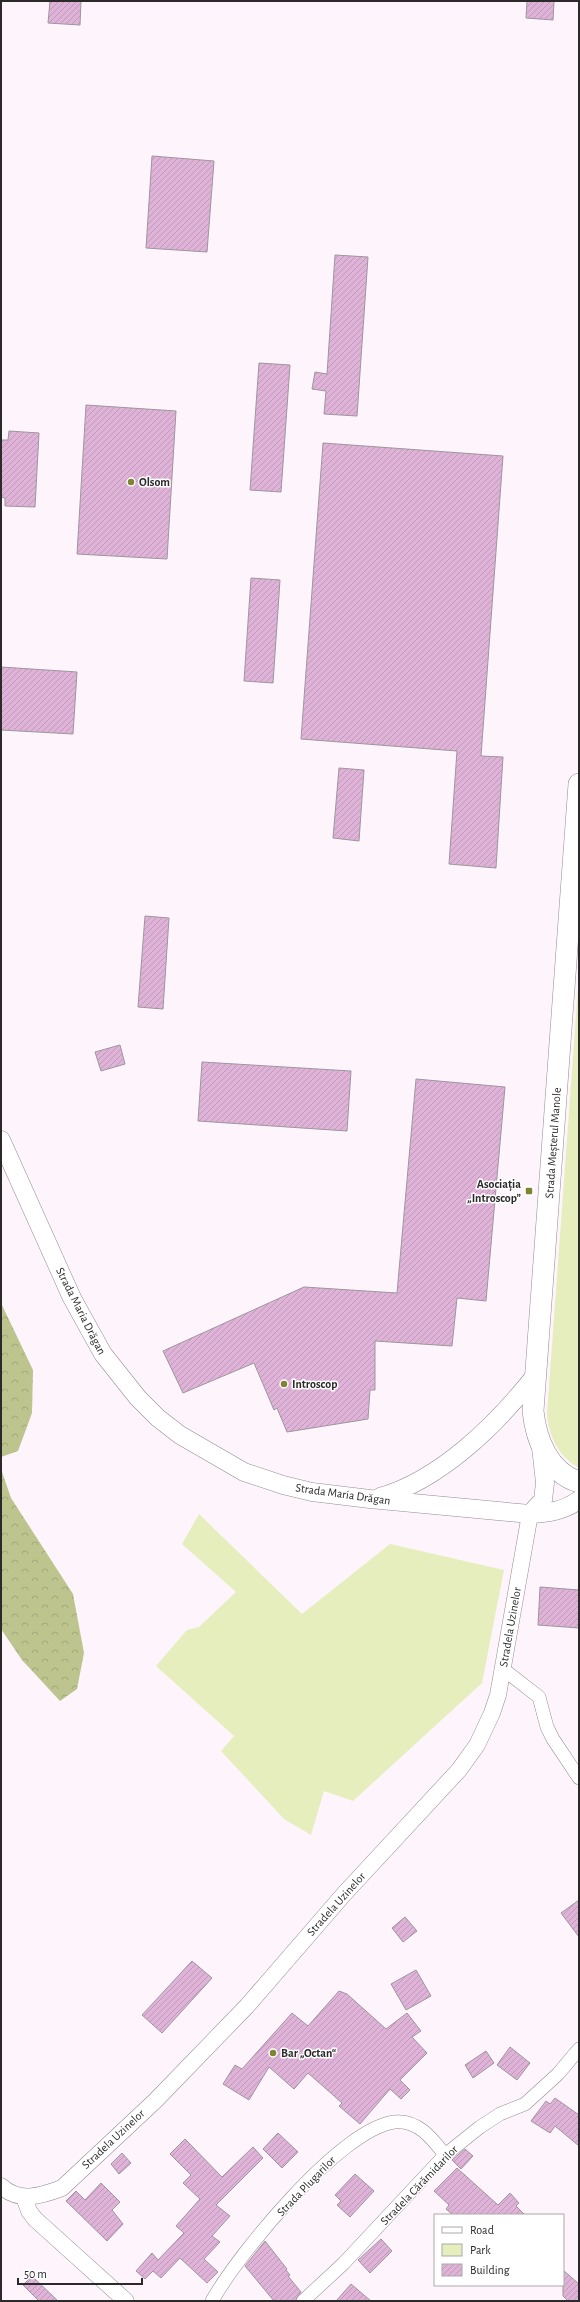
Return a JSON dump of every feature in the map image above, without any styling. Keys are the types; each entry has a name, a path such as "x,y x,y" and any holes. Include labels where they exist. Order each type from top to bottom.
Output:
{"main road":[{"name":"Strada Meșterul Manole","path":"579,784 534,1377 533,1411 535,1427 541,1446 555,1467 572,1480 579,1482"},
{"name":"Strada Maria Drăgan","path":"1,1140 92,1336 121,1379 158,1418 212,1455 244,1472 283,1485 312,1492 370,1500 530,1514 552,1513 567,1508 579,1500"},
{"path":"370,1500 401,1491 422,1479 443,1464 499,1417 534,1377"},
{"path":"530,1514 543,1500 545,1483 541,1446"}],"street":[{"name":"Stradela Uzinelor","path":"4,2189 24,2197 43,2195 62,2188 155,2101 247,2006 344,1894 459,1770 486,1729 498,1695 530,1514"},
{"path":"503,1669 526,1685 539,1697 547,1727 553,1739 579,1778"},
{"name":"Stradela Cărămidarilor","path":"303,2301 328,2280 445,2155 480,2127 500,2114 526,2104 558,2074 579,2050"},
{"name":"Strada Plugarilor","path":"212,2301 238,2263 295,2194 319,2170 362,2135 378,2127 394,2122 411,2124 424,2130 445,2155"},
{"path":"24,2197 29,2211 35,2219 126,2301"}],"green space":[{"path":"579,974 579,1468 565,1458 560,1452 552,1438 547,1414"},
{"path":"1,1303 33,1370 32,1413 18,1451 1,1457"},
{"path":"1,1469 11,1498 73,1594 84,1653 77,1689 60,1701 22,1660 1,1629"},
{"path":"199,1514 302,1614 390,1544 504,1570 482,1683 353,1801 324,1791 311,1835 284,1819 221,1751 234,1736 156,1666 187,1630 199,1627 236,1592 182,1544"}],"building":[{"path":"50,1 81,1 80,25 48,23"},
{"path":"527,1 554,1 553,20 526,18"},
{"path":"152,156 214,161 207,252 146,248"},
{"path":"335,255 368,257 357,416 324,414 326,391 312,389 315,372 327,374"},
{"path":"259,363 290,365 281,492 250,490"},
{"path":"86,405 176,411 167,559 77,554"},
{"path":"9,431 39,433 35,507 5,506 5,498 1,497 1,440 8,440"},
{"path":"323,443 503,456 481,756 503,757 496,868 449,864 457,751 301,739"},
{"path":"251,578 280,580 273,683 244,681"},
{"path":"1,667 77,672 73,734 1,730"},
{"path":"339,768 364,770 359,841 333,838"},
{"path":"145,916 169,918 163,1009 138,1007"},
{"path":"120,1045 125,1064 101,1071 95,1052"},
{"path":"202,1062 351,1071 347,1131 198,1121"},
{"path":"416,1079 505,1087 486,1301 457,1298 452,1346 375,1341 375,1390 370,1390 368,1419 287,1432 277,1408 274,1410 254,1363 183,1393 163,1351 304,1287 397,1293"},
{"path":"540,1587 579,1590 579,1628 538,1625"},
{"path":"579,1900 579,1937 561,1913"},
{"path":"405,1917 417,1931 403,1942 392,1928"},
{"path":"192,1961 212,1978 162,2033 142,2015"},
{"path":"416,1970 431,1996 406,2010 391,1984"},
{"path":"339,1991 347,1994 386,2029 407,2013 421,2031 412,2037 427,2053 400,2080 410,2090 401,2099 390,2089 360,2124 339,2106 342,2103 308,2073 294,2089 269,2067 249,2100 223,2084 235,2065 242,2069 292,2013 308,2026"},
{"path":"510,2047 530,2063 517,2080 497,2065"},
{"path":"486,2051 494,2063 473,2078 465,2065"},
{"path":"555,2098 579,2115 579,2146 555,2126 550,2133 531,2121 546,2101 550,2104"},
{"path":"278,2133 298,2152 282,2168 263,2149"},
{"path":"185,2139 222,2177 253,2147 263,2158 216,2205 230,2216 212,2236 220,2242 204,2259 218,2272 207,2283 180,2258 161,2278 153,2271 145,2279 136,2271 152,2253 158,2260 184,2233 176,2226 200,2199 183,2183 191,2175 170,2154"},
{"path":"465,2149 473,2156 461,2169 452,2160"},
{"path":"122,2153 131,2163 119,2174 111,2164"},
{"path":"457,2168 498,2205 510,2193 519,2203 516,2206 524,2214 452,2214 446,2209 449,2205 434,2191"},
{"path":"355,2174 374,2191 350,2217 337,2205 341,2201 335,2195"},
{"path":"101,2183 120,2202 112,2210 123,2224 107,2241 66,2201 76,2191 85,2200"},
{"path":"381,2239 392,2251 370,2273 358,2260"},
{"path":"265,2241 287,2269 286,2270 290,2275 288,2276 301,2292 295,2301 274,2301 245,2266"},
{"path":"564,2271 579,2284 579,2301 568,2301 563,2296"},
{"path":"32,2276 58,2301 39,2301 23,2285"},
{"path":"351,2284 371,2301 336,2301"}],"place":[{"name":"Olsom","path":"131,482"},
{"name":"Asociația „Introscop”","path":"529,1191"},
{"name":"Introscop","path":"284,1384"},
{"name":"Bar „Octan“","path":"273,2053"}]}
